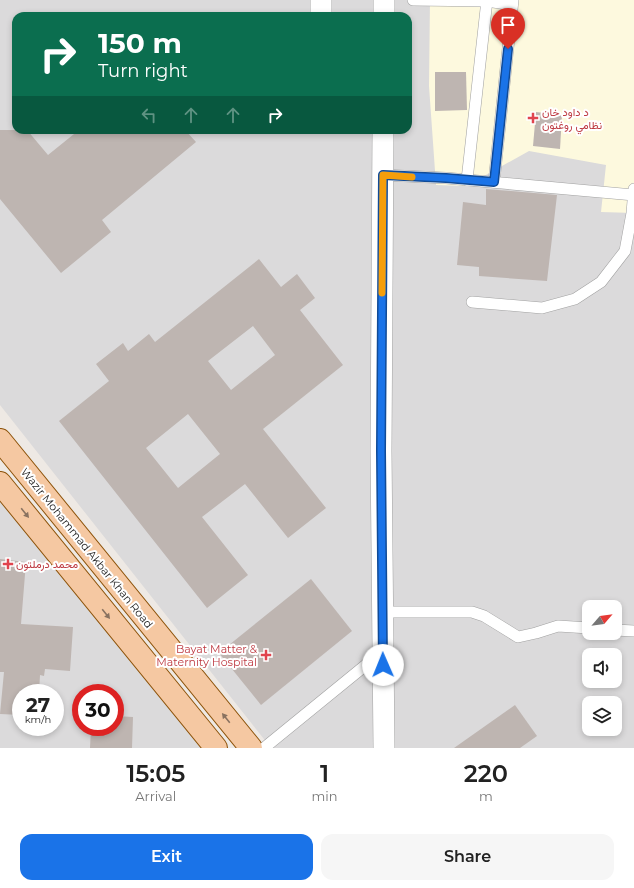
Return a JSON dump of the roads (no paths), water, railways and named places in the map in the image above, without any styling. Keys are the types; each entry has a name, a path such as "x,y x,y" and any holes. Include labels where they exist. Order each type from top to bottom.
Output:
{"main road":[{"name":"Wazir Mohammad Akbar Khan Road","path":"0,440 251,748"},
{"path":"0,483 216,748"}],"street":[{"path":"321,0 321,12"},
{"path":"384,0 384,12"},
{"path":"383,134 381,435 384,748"}],"lane":[{"path":"413,0 487,0 513,2 494,182"},
{"path":"467,180 487,0"},
{"path":"383,175 634,193 632,213 624,251 601,282 574,299 542,308 472,302"},
{"path":"383,612 472,612 484,616 518,637 536,634 558,626 582,628"},
{"path":"622,630 634,631"},
{"path":"264,748 383,651"}],"place":[{"name":"د داود خان نظامي روغتون","path":"533,118"},
{"name":"محمد درملتون","path":"8,564"},
{"name":"Bayat Matter & Maternity Hospital","path":"266,655"}]}
